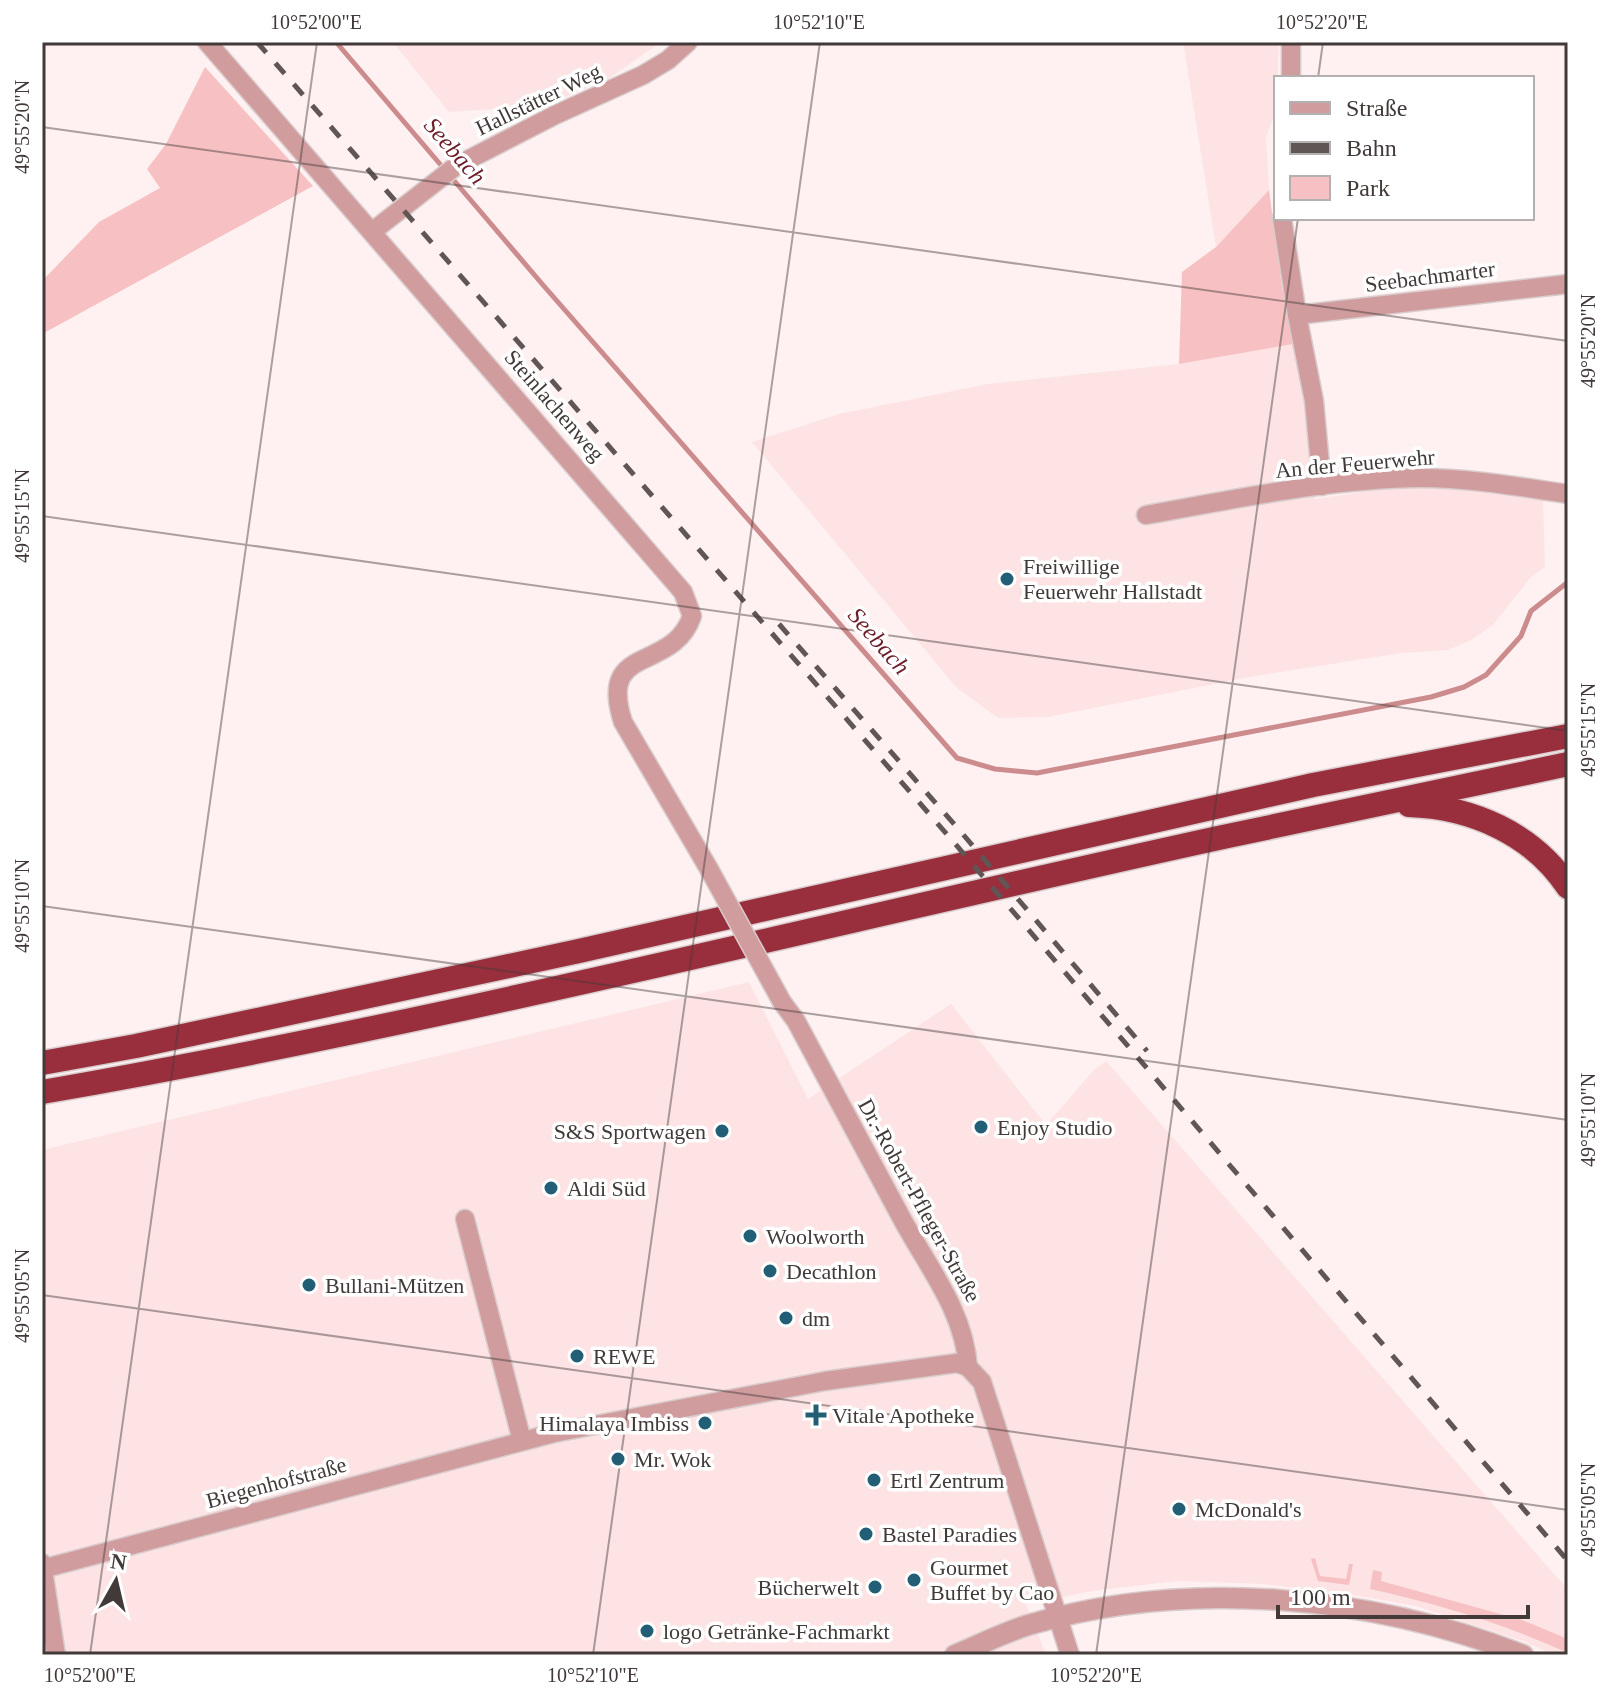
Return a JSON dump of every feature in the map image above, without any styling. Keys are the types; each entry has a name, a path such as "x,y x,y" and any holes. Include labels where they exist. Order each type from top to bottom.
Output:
{"highway":[{"path":"42,1063 152,1043 579,951 1313,785 1568,736"},
{"path":"42,1092 151,1073 572,987 1224,836 1568,764"},
{"path":"1379,805 1427,806 1479,817 1508,831 1539,852 1568,887"}],"street":[{"name":"Steinlachenweg","path":"207,42 673,579 683,592 692,616"},
{"name":"Hallstätter Weg","path":"373,231 456,166 555,115 643,75 668,60 688,42"},
{"path":"1291,42 1291,76"},
{"path":"1282,220 1314,401 1322,486"},
{"name":"Seebachmarter","path":"1297,315 1568,284"},
{"name":"An der Feuerwehr","path":"1146,515 1322,486 1421,478 1497,483 1568,494"},
{"name":"Dr.-Robert-Pfleger-Straße","path":"692,616 678,642 622,674 616,695 623,722 782,1002 796,1021 954,1308 966,1344 968,1367 982,1382 1070,1655"},
{"path":"465,1219 522,1441"},
{"name":"Biegenhofstraße","path":"56,1655 42,1567 522,1441 825,1381 942,1363 968,1367"},
{"path":"955,1655 1026,1626 1058,1618 1146,1603 1232,1598 1343,1606 1423,1622 1523,1655"}],"shaded area":[{"path":"393,42 661,42 608,79 547,105 449,112"},
{"path":"1183,42 1279,42 1278,76 1274,76 1274,117 1266,136 1269,190 1216,247"},
{"path":"1293,344 1308,414 1315,499 1381,489 1429,487 1543,500 1545,567 1531,577 1493,625 1471,640 1448,650 1401,653 1244,678 1048,717 998,718 956,687 752,442 839,414 988,384 1179,364"},
{"path":"749,982 808,1099 951,1004 1046,1125 1094,1070 1106,1061 1568,1590 1568,1655 1554,1655 1523,1641 1416,1606 1263,1584 1178,1581 1098,1590 1026,1604 1046,1655 42,1655 42,1150"}],"green space":[{"path":"205,67 313,186 42,334 42,281 99,222 160,188 147,169 166,144"},
{"path":"1269,190 1293,344 1179,364 1182,272 1216,247"},
{"path":"1315,1558 1320,1576 1346,1579 1349,1564 1353,1564 1349,1585 1318,1581 1311,1559"},
{"path":"1373,1570 1382,1572 1381,1581 1522,1620 1568,1639 1568,1653 1471,1616 1370,1589"}],"waterway":[{"name":"Seebach","path":"336,42 543,285 957,758 995,769 1037,773 1431,697 1464,687 1486,675 1521,636 1531,611 1568,582"}],"railway":[{"path":"257,42 951,839 1568,1561"},
{"path":"779,624 1147,1051"}],"place":[{"name":"Freiwillige Feuerwehr Hallstadt","path":"1007,579"},
{"name":"Enjoy Studio","path":"981,1127"},
{"name":"S&S Sportwagen","path":"722,1131"},
{"name":"Aldi Süd","path":"551,1188"},
{"name":"Woolworth","path":"750,1236"},
{"name":"Decathlon","path":"770,1271"},
{"name":"Bullani-Mützen","path":"309,1285"},
{"name":"dm","path":"786,1318"},
{"name":"REWE","path":"577,1356"},
{"name":"Vitale Apotheke","path":"816,1415"},
{"name":"Himalaya Imbiss","path":"705,1423"},
{"name":"Mr. Wok","path":"618,1459"},
{"name":"Ertl Zentrum","path":"874,1480"},
{"name":"McDonald's","path":"1179,1509"},
{"name":"Bastel Paradies","path":"866,1534"},
{"name":"Gourmet Buffet by Cao","path":"914,1580"},
{"name":"Bücherwelt","path":"875,1587"},
{"name":"logo Getränke-Fachmarkt","path":"647,1631"}]}
